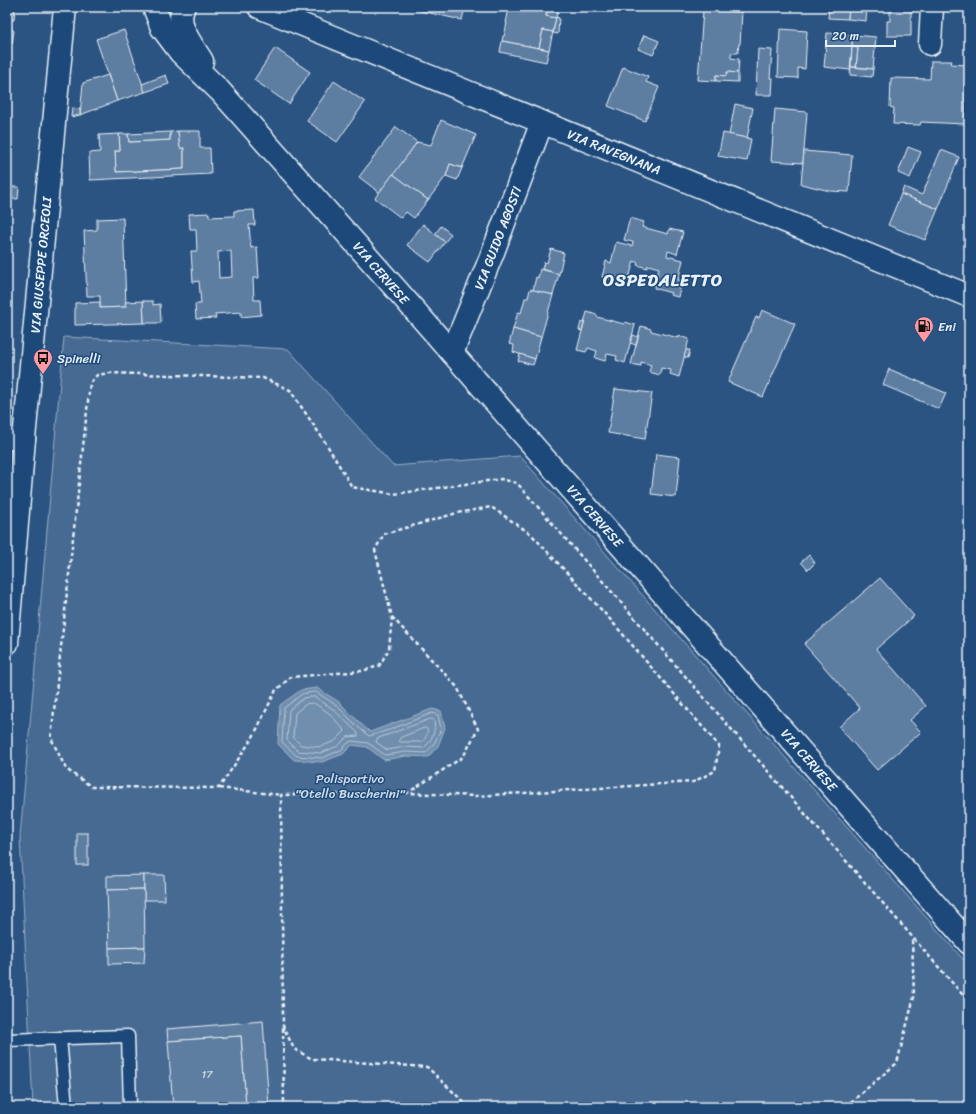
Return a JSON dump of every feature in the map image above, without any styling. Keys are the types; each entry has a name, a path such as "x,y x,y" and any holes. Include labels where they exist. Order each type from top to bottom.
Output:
{"main road":[{"name":"VIA GIUSEPPE ORCEOLI","path":"7,643 15,439 65,7"},
{"name":"VIA CERVESE","path":"154,7 162,28 180,52 220,91 452,353 969,943"},
{"name":"VIA CERVESE","path":"184,7 181,20 186,33 220,91"},
{"name":"VIA RAVEGNANA","path":"259,7 969,296"},
{"path":"930,44 932,7"},
{"name":"VIA GUIDO AGOSTI","path":"452,353 493,252 542,122"}],"lane":[{"path":"7,1040 128,1036 130,1107"},
{"path":"60,1038 66,1107"}],"path":[{"path":"219,788 253,737 276,690 291,677 362,671 379,666 389,649 392,617 375,550 384,534 457,513 491,507 531,534 608,617 719,746 714,771 693,782 476,796 408,792 282,795 219,788 92,787 66,769 51,738 90,383 97,375 110,373 263,378 290,390 327,445 352,487 394,494 501,478 517,483 969,1002"},
{"path":"392,617 456,688 478,729 463,757 408,792"},
{"path":"282,795 284,1107"},
{"path":"845,1107 897,1063 914,997 912,938"},
{"path":"283,1026 294,1049 312,1060 427,1066 469,1107"}],"green space":[{"name":"Polisportivo \"Otello Buscherini\"","path":"64,337 288,349 393,466 520,456 969,966 969,1107 33,1107 20,837"}],"water":[{"path":"317,688 339,702 370,732 432,709 441,711 445,728 438,746 428,757 406,756 384,760 367,747 352,745 343,754 322,762 294,760 278,744 280,705 301,690"}],"building":[{"path":"7,7 15,7 14,20 10,20 9,26 14,31 12,44 7,43"},
{"path":"416,7 465,7 462,20 416,10"},
{"path":"510,7 548,7 546,16 556,18 553,32 543,30 539,48 502,41"},
{"path":"548,7 558,7 556,18 546,16"},
{"path":"829,7 849,7 848,19 828,18"},
{"path":"849,7 867,7 866,21 848,19"},
{"path":"890,7 911,7 911,36 887,36 887,21 890,21"},
{"path":"945,7 969,7 969,11 945,11"},
{"path":"703,10 742,12 738,53 731,53 731,58 739,59 738,73 727,72 726,76 716,75 716,81 698,80"},
{"path":"556,17 559,18 558,34 553,33"},
{"path":"780,29 807,31 805,69 798,68 798,78 778,77"},
{"path":"124,30 145,92 117,101 96,39"},
{"path":"543,30 553,32 549,50 539,48"},
{"path":"827,33 853,35 850,70 824,67"},
{"path":"644,35 659,41 653,55 638,49"},
{"path":"853,35 876,37 873,69 856,67 858,48 852,47"},
{"path":"502,41 549,50 546,62 500,52"},
{"path":"852,47 858,48 856,67 851,67"},
{"path":"275,48 310,72 289,104 254,80"},
{"path":"758,49 772,50 770,78 773,78 772,95 756,95"},
{"path":"931,61 952,61 951,64 967,65 965,124 921,122 920,125 893,124 894,108 890,107 891,78 930,79"},
{"path":"623,67 648,77 646,82 659,87 645,121 608,106"},
{"path":"851,67 873,69 872,77 850,75"},
{"path":"727,72 738,73 738,82 716,81 716,75 726,76"},
{"path":"108,75 117,101 80,115 83,83"},
{"path":"166,75 169,84 145,92 142,84"},
{"path":"334,81 365,102 337,142 307,121"},
{"path":"735,104 753,108 747,138 729,135"},
{"path":"72,108 80,109 80,115 71,117"},
{"path":"775,109 807,112 803,163 771,161"},
{"path":"441,120 476,135 462,168 450,164 446,176 428,200 393,174 417,142 431,145"},
{"path":"396,127 417,142 380,193 359,177"},
{"path":"178,131 180,148 184,148 184,169 116,172 115,151 120,151 119,134 128,134 129,142 170,140 170,132"},
{"path":"178,131 200,131 200,148 210,148 211,174 90,180 89,153 100,152 99,135 119,134 120,151 115,151 116,172 184,169 184,148 180,148"},
{"path":"170,132 170,140 129,142 128,134"},
{"path":"723,133 751,139 747,161 718,156"},
{"path":"908,147 921,152 910,178 898,173"},
{"path":"941,150 959,157 938,209 901,194 904,187 922,195"},
{"path":"804,151 852,155 849,192 830,191 801,184"},
{"path":"450,164 462,168 457,180 446,176"},
{"path":"393,174 428,200 414,218 406,212 401,218 375,198"},
{"path":"7,187 19,187 18,199 7,198"},
{"path":"901,194 938,209 925,240 888,225"},
{"path":"254,210 255,225 249,225 251,248 257,247 259,278 253,278 254,300 260,300 261,315 241,317 241,312 215,314 216,318 196,319 195,304 201,304 199,281 193,282 191,251 197,251 196,229 190,229 189,214 209,213 209,217 234,216 234,211","holes":["231,251 232,277 219,278 218,252"]},
{"path":"123,218 126,307 100,308 100,296 87,296 84,231 97,230 97,219"},
{"path":"630,218 644,222 642,227 668,234 669,229 683,232 677,254 668,251 667,256 683,260 678,280 682,281 678,297 670,295 671,293 654,288 659,268 648,265 647,268 637,265 638,263 634,261 628,281 611,277 610,279 602,277 606,261 611,263 616,242 632,246 633,242 624,240"},
{"path":"423,224 445,242 430,262 407,245"},
{"path":"441,226 451,234 445,242 435,234"},
{"path":"551,249 564,253 559,274 542,269 544,262 547,263"},
{"path":"540,269 559,274 553,295 533,290 536,277 538,278"},
{"path":"530,289 553,295 541,337 513,329 518,312 521,313 525,298 528,298"},
{"path":"143,301 153,301 153,305 160,304 161,323 144,323"},
{"path":"143,301 144,323 75,325 75,303 100,302 100,308 126,307 125,302"},
{"path":"762,310 795,324 763,397 728,382 756,317 759,318"},
{"path":"587,312 597,315 597,317 624,324 625,322 635,325 625,363 616,360 617,356 607,354 605,361 595,358 597,351 588,348 586,352 577,350"},
{"path":"581,322 584,323 582,331 579,330"},
{"path":"641,326 651,329 651,331 689,339 679,377 670,374 671,370 661,368 660,375 649,372 651,365 641,362 641,366 631,364"},
{"path":"513,329 541,337 535,359 513,352 514,345 509,344"},
{"path":"633,335 638,337 636,345 630,343"},
{"path":"686,350 690,350 688,358 684,357"},
{"path":"520,354 535,359 533,365 518,361"},
{"path":"889,369 946,393 939,409 883,385"},
{"path":"615,389 652,393 645,439 608,433"},
{"path":"656,454 680,457 676,497 651,494"},
{"path":"809,555 815,563 808,570 801,562"},
{"path":"880,578 914,616 876,649 926,706 910,720 921,732 877,770 839,727 860,708 804,644"},
{"path":"77,833 88,833 88,865 77,865"},
{"path":"144,875 144,889 107,890 107,876"},
{"path":"144,875 164,875 165,900 144,900"},
{"path":"144,889 145,947 109,948 107,890"},
{"path":"145,947 144,963 109,964 109,948"},
{"path":"263,1021 269,1107 246,1107 241,1036 168,1041 167,1029"},
{"path":"241,1036 246,1107 173,1107 168,1041"}],"place":[{"name":"Eni","path":"924,343"},
{"name":"Spinelli","path":"43,375"}],"district":[{"name":"OSPEDALETTO","path":"663,280"}]}
